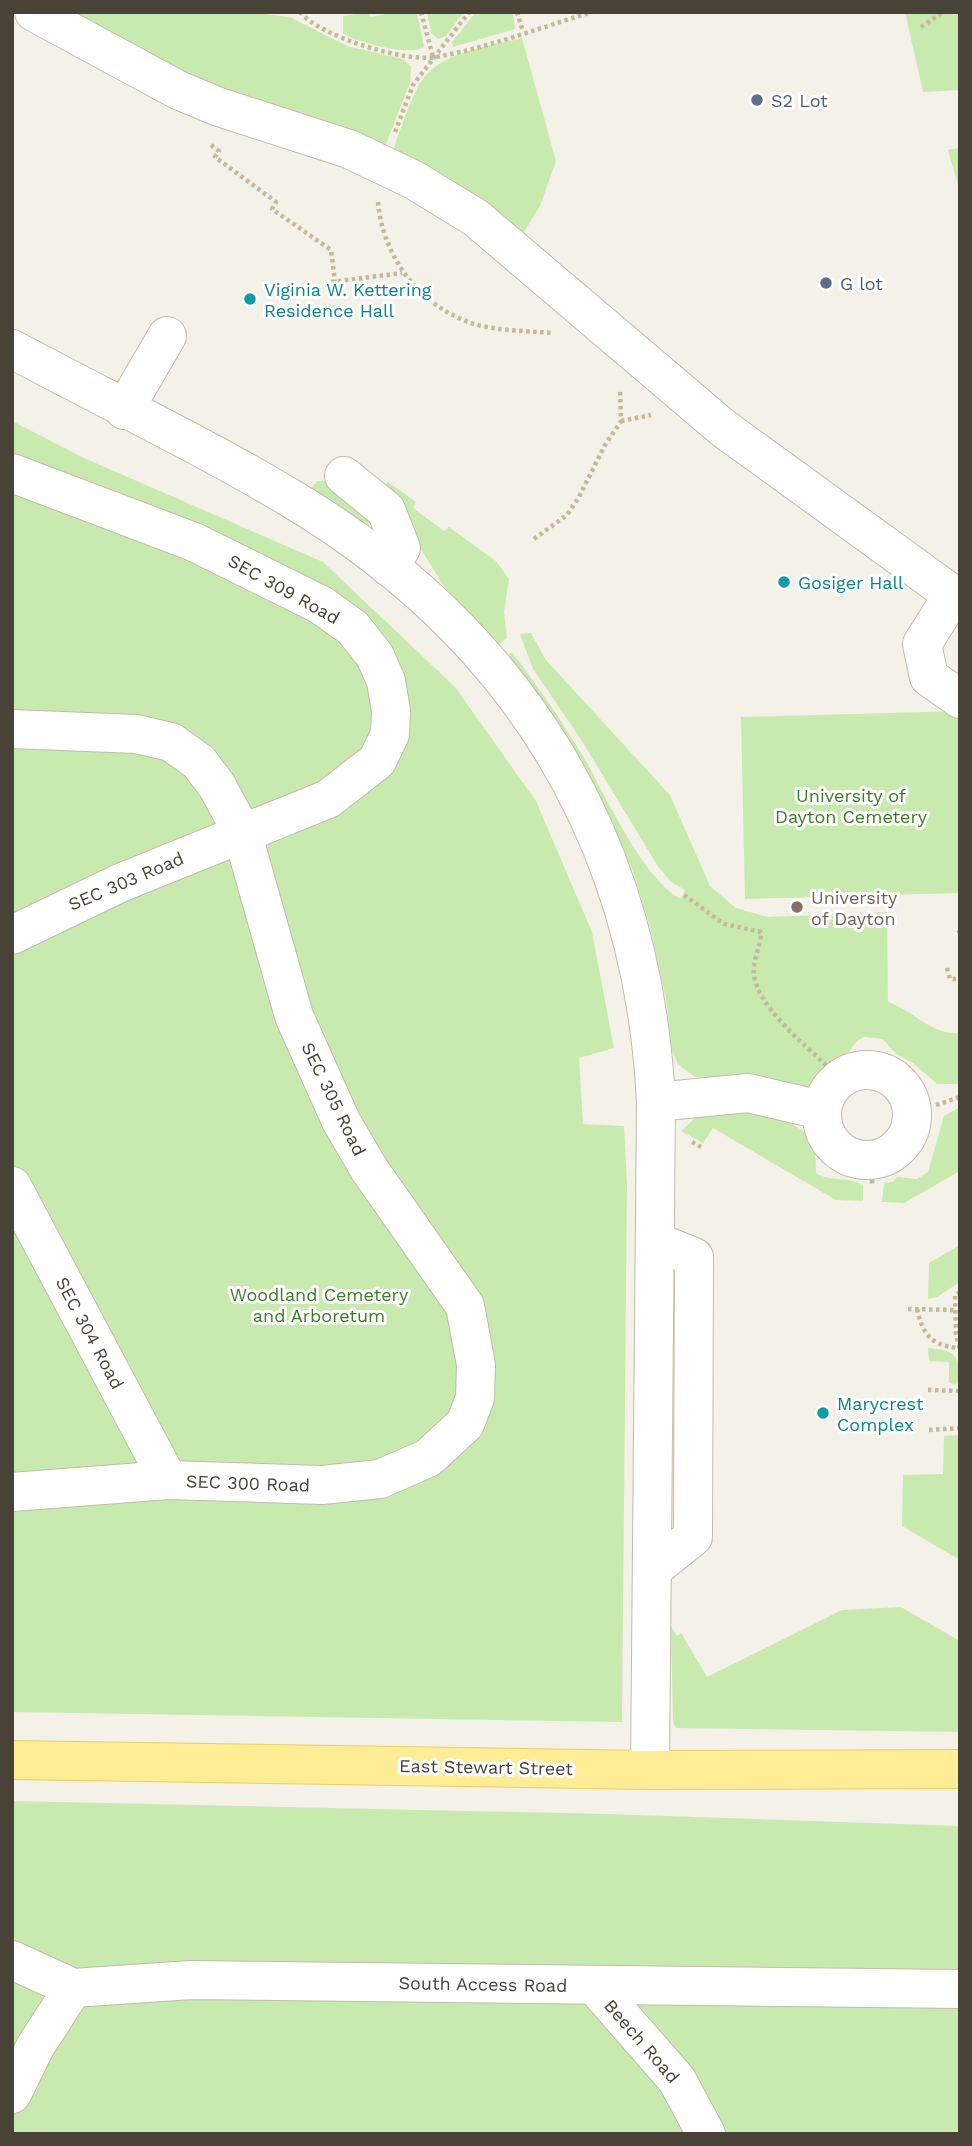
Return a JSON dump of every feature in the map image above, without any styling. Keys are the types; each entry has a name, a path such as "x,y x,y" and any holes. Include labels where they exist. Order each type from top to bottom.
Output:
{"main road":[{"name":"East Stewart Street","path":"12,1760 650,1770 960,1769"}],"street":[{"path":"34,12 178,90 219,107 349,149 414,180 475,218 723,428 956,597 922,644 929,677 960,699"},
{"path":"124,410 167,336"},
{"path":"12,349 292,499 389,567 446,616 495,670 540,732 586,810 614,873 634,938 651,1029 656,1102 657,1242 650,1770"},
{"name":"SEC 309 Road","path":"12,473 194,542 270,579 321,606 353,628 375,656 386,681 391,710 390,734 377,761 328,799 242,832"},
{"path":"344,477 389,514 401,548 389,567"},
{"name":"SEC 305 Road","path":"12,729 136,734 171,742 199,762 217,786 242,832 294,1016 341,1121 369,1169 465,1306 475,1365 475,1398 465,1424"},
{"name":"SEC 303 Road","path":"12,935 111,887 242,832"},
{"path":"656,1102 748,1093 821,1110"},
{"name":"SEC 304 Road","path":"12,1186 167,1480"},
{"name":"SEC 300 Road","path":"12,1492 167,1480 268,1485 369,1482 420,1463 438,1451 465,1424"},
{"name":"South Access Road","path":"12,1960 73,1988 191,1980 960,1989"},
{"name":"Beech Road","path":"595,1986 677,2080 706,2134"},
{"path":"12,2094 35,2047 73,1988"}],"path":[{"path":"300,12 309,22 352,43 433,58 592,12"},
{"path":"421,12 433,58"},
{"path":"394,135 413,85 469,12"},
{"path":"517,12 523,32"},
{"path":"920,27 943,12"},
{"path":"208,143 219,151 215,157 276,202 272,209 331,250 333,282 402,273"},
{"path":"377,197 386,240 402,273 439,307 456,317 490,327 547,333"},
{"path":"534,538 567,515 621,421"},
{"path":"684,895 724,924 761,932 754,964 757,986 780,1020 825,1066"},
{"path":"947,968 950,979 960,979"},
{"path":"936,1105 960,1097"},
{"path":"872,1173 872,1185"},
{"path":"917,1310 920,1325 928,1339 959,1349 954,1310 955,1295 960,1292"},
{"path":"908,1309 954,1310"},
{"path":"928,1390 960,1391"},
{"path":"929,1430 960,1428"}],"green space":[{"path":"63,12 248,12 290,17 347,46 403,59 411,67 410,83 384,149 199,83"},
{"path":"369,12 371,17 393,12 417,12 424,47 416,50 395,49 343,34 343,16"},
{"path":"427,12 464,12 446,36 438,39 431,33"},
{"path":"476,12 513,12 515,29 453,47 452,42"},
{"path":"905,12 960,12 960,90 923,92"},
{"path":"522,38 556,161 540,206 521,237 392,153 410,103 426,75 450,58 478,48"},
{"path":"948,150 960,150 960,193"},
{"name":"Woodland Cemetery and Arboretum","path":"12,421 84,458 323,562 455,687 536,801 592,932 614,1048 579,1058 583,1124 624,1126 627,1183 622,1722 12,1712"},
{"path":"317,481 327,481 373,521 366,525 309,491"},
{"path":"388,482 416,502 413,508 444,531 449,527 496,561 509,579 504,612 507,638 498,645 443,585 383,488"},
{"path":"531,633 546,660 670,795 710,886 736,908 768,917 887,912 888,1002 940,1030 960,1033 960,1084 937,1084 913,1063 895,1053 883,1039 864,1037 857,1041 848,1053 829,1065 808,1087 695,1077 678,1064 672,1051 666,999 650,927 633,871 585,769 536,692 507,656 512,652 570,735 640,857 667,889 681,899 685,890 671,882 657,865 582,741 533,669 520,634"},
{"name":"University of Dayton Cemetery","path":"960,711 960,893 745,899 741,717"},
{"path":"960,1107 960,1171 904,1203 882,1202 884,1183 893,1182 897,1177 917,1179 928,1172 944,1116"},
{"path":"739,1109 788,1121 815,1139 816,1173 863,1185 863,1201 836,1200 713,1128 703,1143 681,1131 695,1118"},
{"path":"960,1245 960,1282 937,1297 928,1299 929,1263"},
{"path":"928,1348 945,1350 954,1356 959,1366 960,1382 954,1385 949,1382 949,1362 929,1361"},
{"path":"960,1435 960,1560 902,1526 903,1475 943,1474 944,1436"},
{"path":"901,1607 960,1641 960,1732 676,1728 673,1722 671,1626 677,1636 681,1633 707,1677 842,1610"},
{"path":"12,1801 607,1814 960,1826 960,2134 12,2134"}],"place":[{"name":"S2 Lot","path":"757,100"},
{"name":"G lot","path":"826,283"},
{"name":"Viginia W. Kettering Residence Hall","path":"250,299"},
{"name":"Gosiger Hall","path":"784,582"},
{"name":"University of Dayton","path":"797,907"},
{"name":"Marycrest Complex","path":"823,1413"}]}
